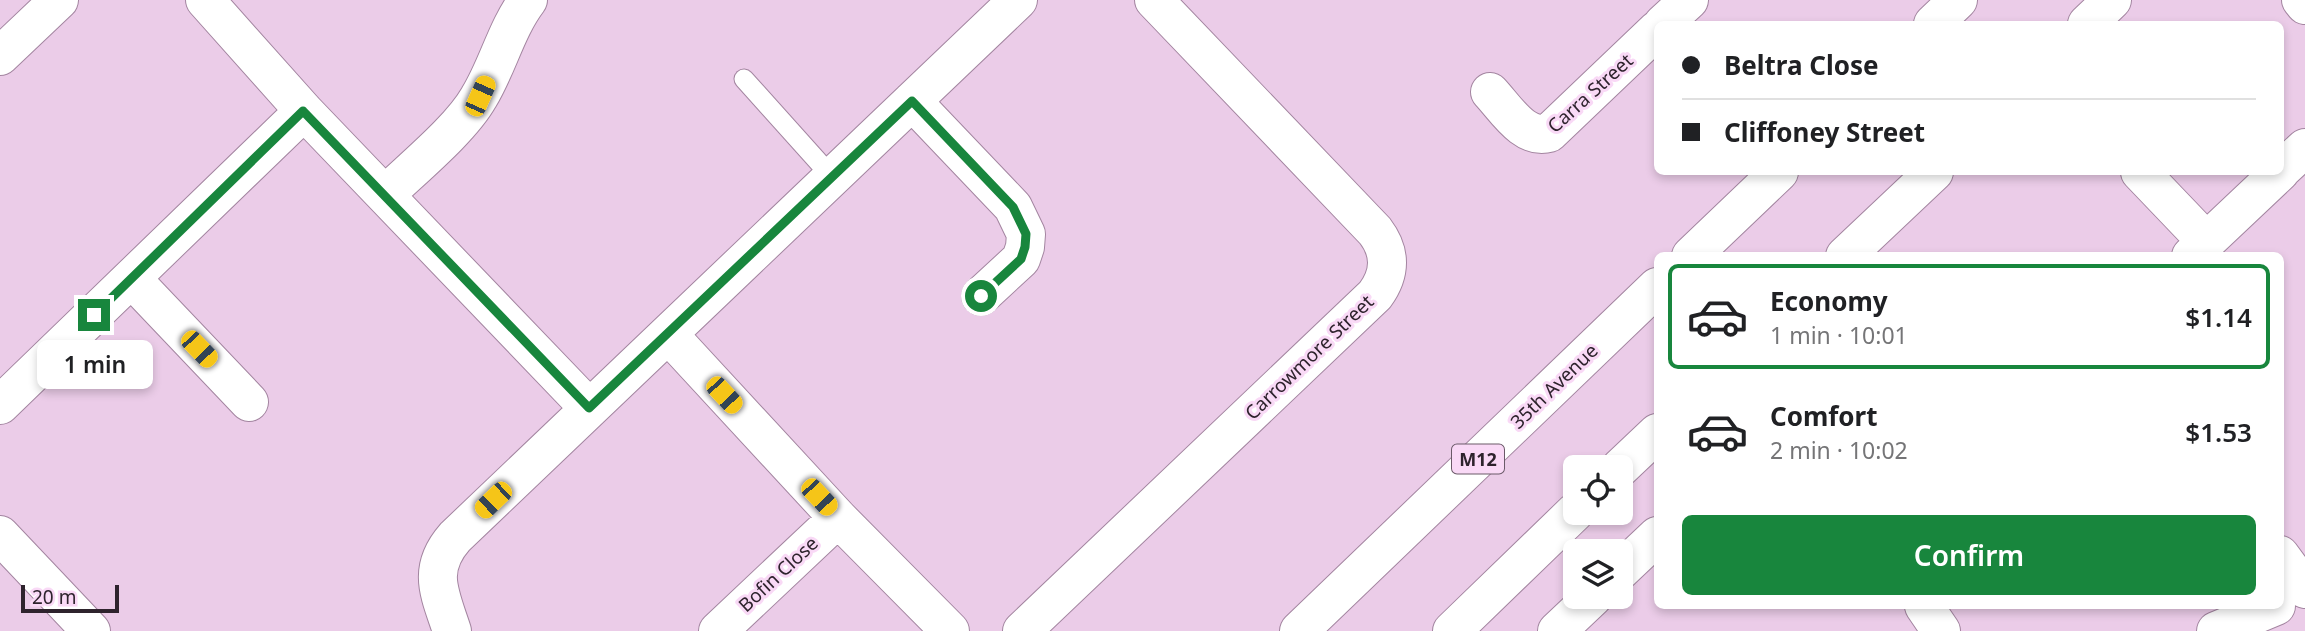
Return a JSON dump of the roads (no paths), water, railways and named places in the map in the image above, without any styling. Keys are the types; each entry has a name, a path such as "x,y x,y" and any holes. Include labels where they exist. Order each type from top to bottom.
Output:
{"street":[{"path":"0,56 59,0"},
{"path":"205,0 303,111 589,408"},
{"path":"385,195 473,107 512,26 528,0"},
{"path":"452,631 436,577 438,562 445,548 1018,0"},
{"name":"Carrowmore Street","path":"1022,631 1375,295 1386,277 1386,249 1375,230 1154,0"},
{"path":"1936,21 1958,0"},
{"path":"2090,21 2112,0"},
{"path":"2301,0 2305,5"},
{"name":"Carra Street","path":"1490,92 1530,133 1540,136 1549,133 1654,32"},
{"path":"912,101 1013,207 1026,234 1021,259 981,296"},
{"path":"0,405 303,111"},
{"path":"2142,175 2199,248 2291,169"},
{"path":"1694,252 1776,175"},
{"path":"1849,252 1931,175"},
{"path":"132,279 249,402"},
{"name":"35th Avenue","path":"1299,631 1654,290"},
{"path":"668,334 838,518 950,631"},
{"path":"1633,456 1654,436"},
{"name":"Bofin Close","path":"718,631 838,518"},
{"path":"1452,631 1563,524"},
{"path":"0,535 91,631"},
{"path":"1633,559 1654,539"},
{"path":"2284,561 2305,591 2284,602"},
{"path":"1557,631 1580,609"},
{"path":"1926,609 1941,631"},
{"path":"2216,631 2268,609"}],"lane":[{"path":"744,79 832,177"}]}
